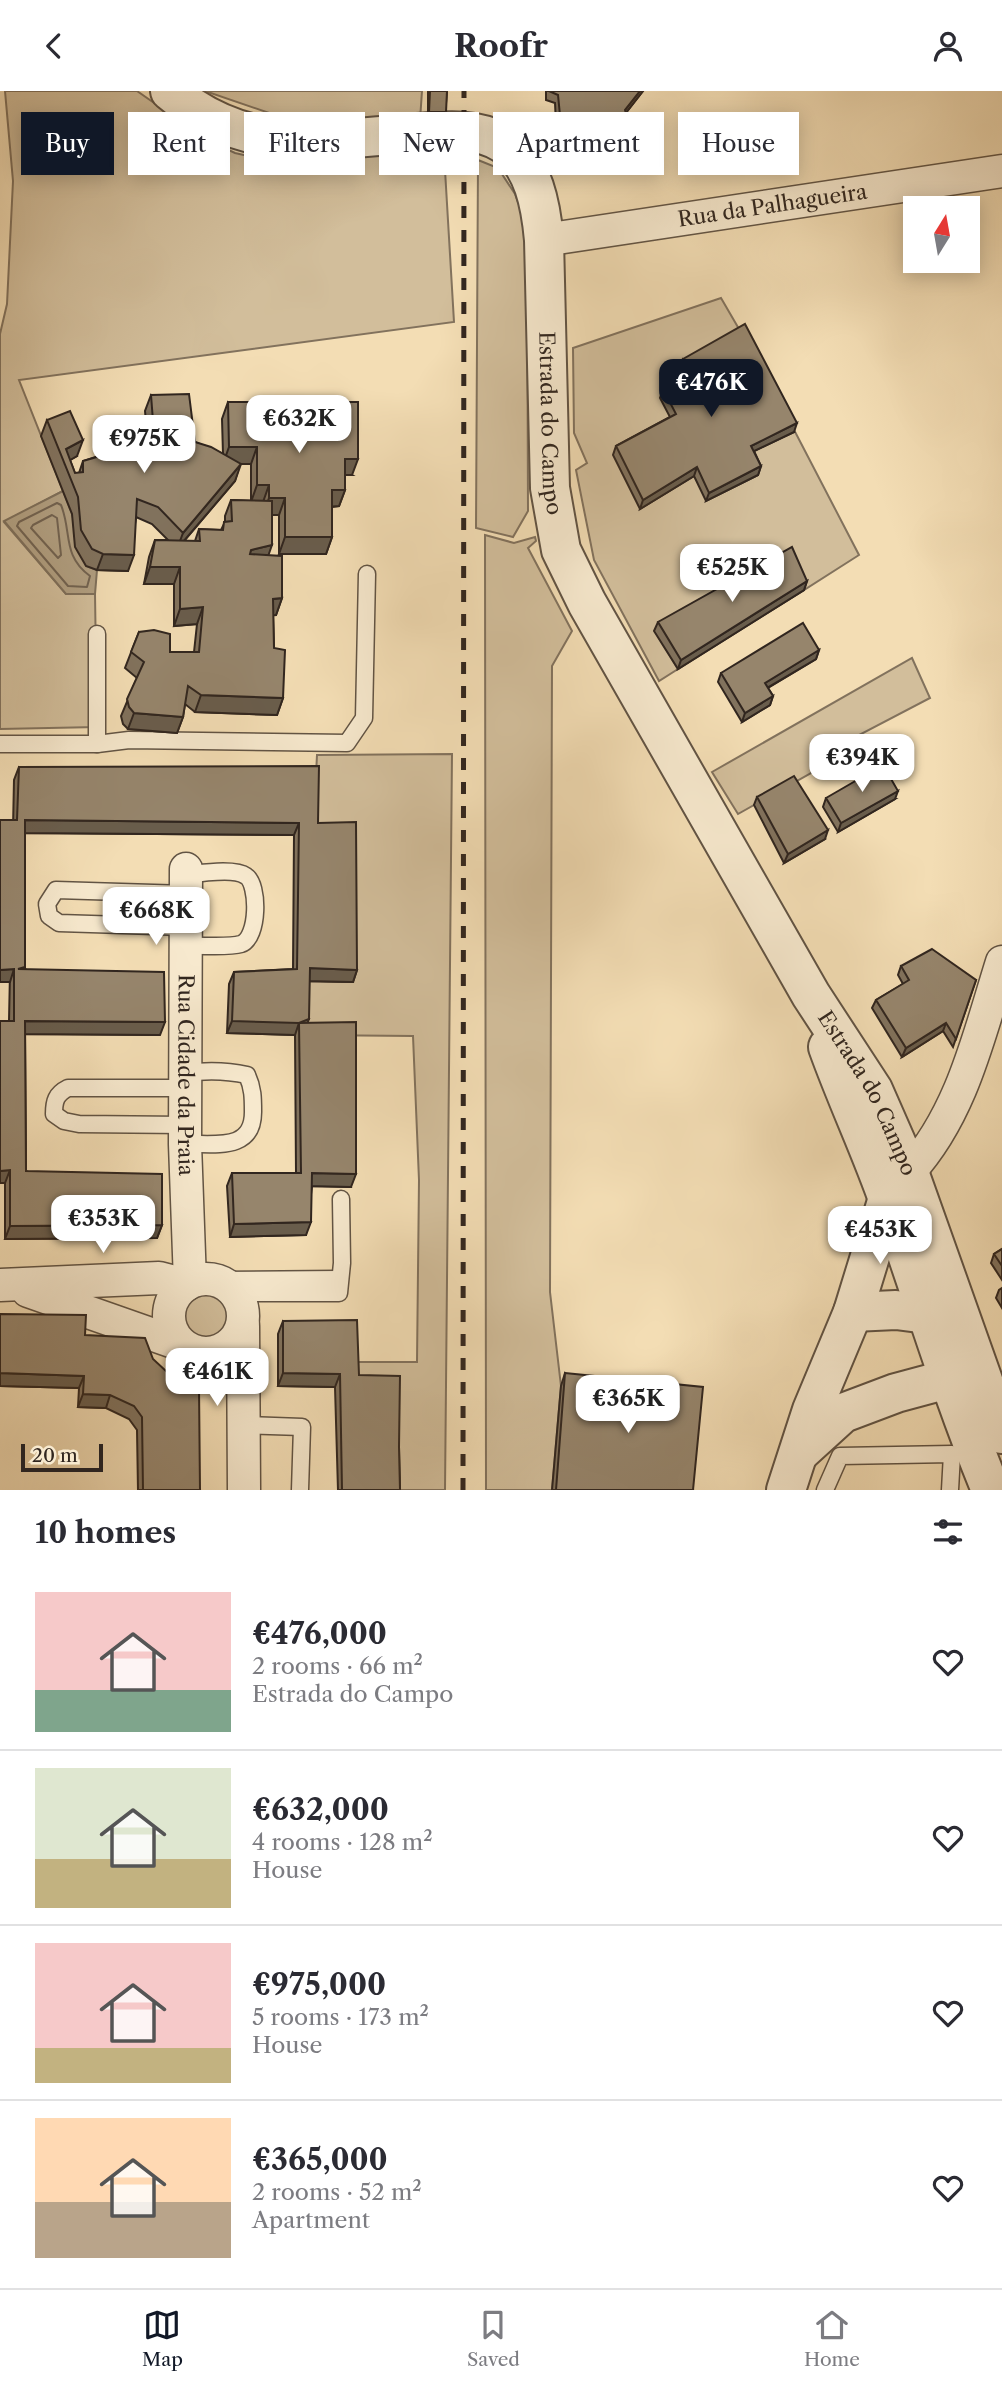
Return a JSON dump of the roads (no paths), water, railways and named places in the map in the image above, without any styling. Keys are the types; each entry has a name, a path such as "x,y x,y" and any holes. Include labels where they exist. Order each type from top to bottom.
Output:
{"street":[{"name":"Estrada do Campo","path":"170,91 200,112 246,134 279,139 317,140 464,132 487,136 516,153 538,200 544,240 550,488 561,550 587,603 811,995 848,1102 899,1185 969,1339 1002,1434"},
{"name":"Rua da Palhagueira","path":"544,240 1002,171"},
{"name":"Rua Cidade da Praia","path":"186,879 185,1134 207,1285"},
{"path":"786,1490 812,1410 853,1312 899,1185 929,1150 945,1124 968,1072 1002,962"},
{"name":"Estrada do Campo","path":"899,1185 928,1314 948,1378 991,1490"},
{"path":"7,1285 159,1278 207,1285 242,1303 243,1490"},
{"path":"7,1285 183,1345 193,1351 218,1352 229,1346 243,1326"},
{"path":"183,1345 174,1336 169,1324 172,1299 207,1285"},
{"path":"798,1454 843,1413 896,1393 948,1378 969,1339 928,1314 896,1310 853,1312"}],"lane":[{"path":"0,744 97,744 129,740 347,743 364,718 367,574"},
{"path":"97,634 97,744"},
{"path":"239,873 249,877 254,887 254,930 251,938 241,944 186,937 59,923 49,916 47,904 55,890 239,873"},
{"path":"206,1070 247,1075 253,1088 253,1126 247,1136 237,1142 185,1134 64,1121 54,1114 54,1102 60,1093 68,1088 185,1081 206,1070"},
{"path":"207,1285 339,1293 338,1279 342,1263 341,1199"},
{"path":"207,1285 338,1279"},
{"path":"243,1425 302,1427 300,1490"},
{"path":"825,1490 840,1456 952,1454 950,1490"}],"water":[{"path":"63,491 86,566 97,570 95,594 66,594 4,521"}],"railway":[{"path":"463,1490 464,91"}]}
